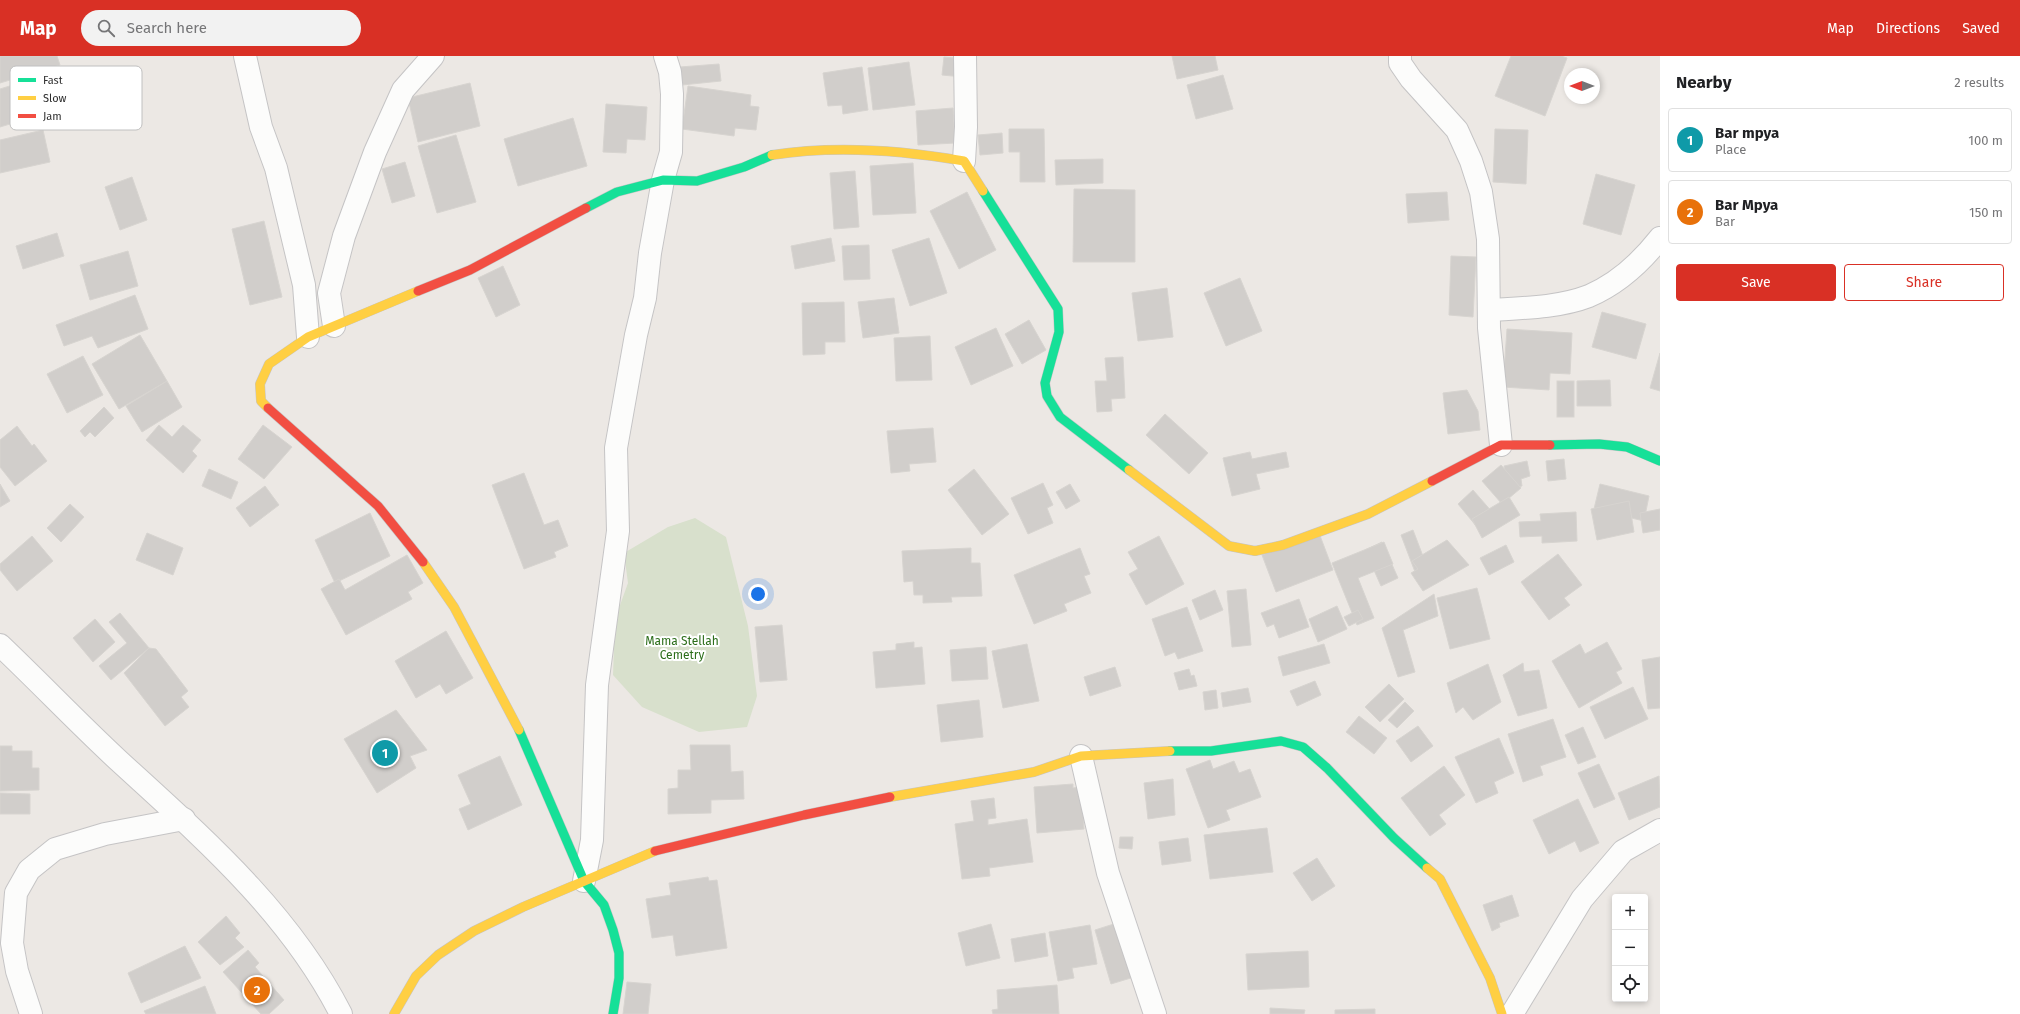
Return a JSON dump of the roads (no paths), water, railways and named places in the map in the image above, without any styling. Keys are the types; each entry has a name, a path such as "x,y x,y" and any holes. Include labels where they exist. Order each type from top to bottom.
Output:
{"street":[{"path":"334,326 329,293 344,236 372,159 403,90 433,56"},
{"path":"584,881 592,840 597,685 618,532 616,448 636,335 645,298 650,253 663,180 671,152 672,94 670,72 665,56"},
{"path":"965,56 966,127 964,162 1058,309 1060,329 1058,342 1045,378 1045,386 1051,404 1060,417 1229,546 1255,551 1283,545 1368,514 1501,445 1599,444 1628,447 1660,461"},
{"path":"1400,56 1400,63 1411,79 1458,130 1471,161 1481,192 1488,239 1489,328 1501,445"},
{"path":"242,58 261,127 276,168 304,285 308,337"},
{"path":"613,1014 619,978 619,953 604,905 584,881 523,738 454,607 414,549 378,506 277,418 261,401 260,384 270,364 308,337 470,270 617,192 663,180 697,181 744,168 773,155 847,148 930,155 964,162"},
{"path":"1489,310 1525,308 1571,301 1590,295 1620,277 1652,248 1660,238"},
{"path":"0,645 118,760 184,819 232,868 273,913 308,957 341,1014"},
{"path":"394,1014 416,976 438,955 474,931 523,907 663,848 804,815 921,791 1034,772 1081,756 1156,751 1211,751 1281,741 1303,747 1327,768 1394,838 1440,879 1490,978 1502,1014"},
{"path":"1081,756 1108,873 1155,1014"},
{"path":"31,1014 16,970 12,943 16,893 29,870 54,849 105,834 184,819"},
{"path":"1512,1014 1582,899 1623,851 1660,830"}],"place":[{"name":"Bar mpya","path":"385,753"},
{"name":"Bar Mpya","path":"257,990"}],"park label":[{"name":"Mama Stellah Cemetry","path":"682,648"}]}
